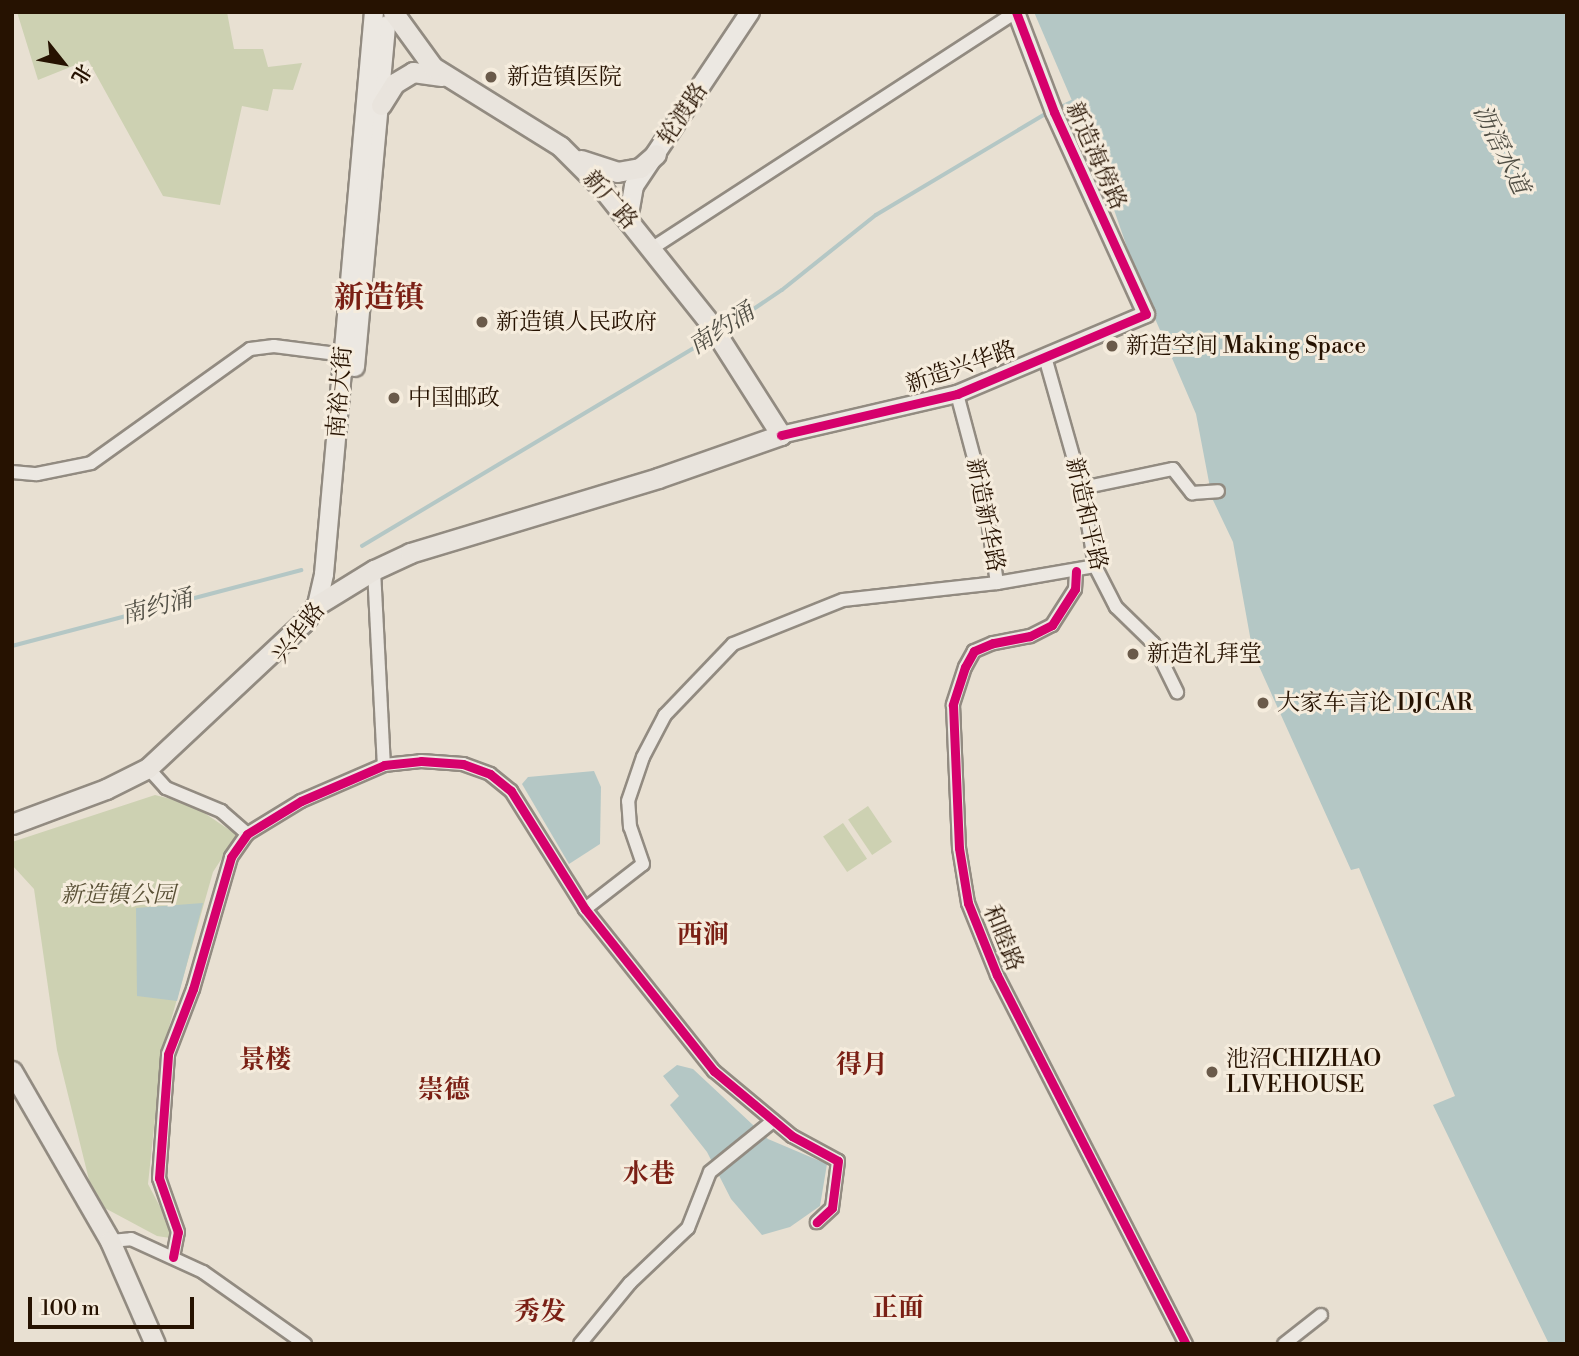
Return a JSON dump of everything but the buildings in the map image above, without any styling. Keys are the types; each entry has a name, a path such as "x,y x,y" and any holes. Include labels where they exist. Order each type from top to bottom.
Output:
{"main road":[{"name":"南裕大街","path":"323,600 374,12"},
{"name":"南裕大街","path":"323,600 382,105 386,12"},
{"name":"新广路","path":"393,12 421,55 446,77 567,153 628,220 709,322 781,435"},
{"name":"轮渡路","path":"628,220 631,193 750,12"},
{"path":"382,105 395,83 413,72 430,71 446,77"},
{"path":"567,153 617,172 640,168 656,154"},
{"name":"新造兴华路","path":"323,600 374,570 410,553 658,478 781,435"},
{"name":"兴华路","path":"12,836 98,807 151,773 323,600"},
{"name":"兴华路","path":"18,820 151,773"},
{"path":"12,1071 110,1241 155,1344"}],"street":[{"path":"651,249 1016,12"},
{"name":"新造海傍路","path":"1016,12 1054,112 1146,314"},
{"name":"新造兴华路","path":"781,435 957,394 1146,314"},
{"path":"12,472 37,474 91,463 250,349 274,346 344,355"},
{"name":"新造和平路","path":"1045,357 1082,488 1095,566 1116,607 1153,643 1177,692"},
{"name":"新造新华路","path":"957,394 985,499 997,583 1095,566"},
{"path":"1082,488 1173,469 1192,493 1219,491"},
{"path":"374,570 384,765"},
{"name":"和睦路","path":"1076,570 1075,589 1052,625 1030,636 993,643 974,652 965,667 953,705 959,848 968,903 997,975 1186,1344"},
{"path":"585,909 643,864 630,827 628,801 643,757 665,715 733,644 843,600 997,583"},
{"path":"173,1257 178,1232 159,1178 168,1054 192,989 231,857 247,834 301,801 384,765 463,764 490,774 511,791 585,909 714,1071 773,1121 838,1161 832,1208 817,1222"},
{"path":"151,773 166,788 221,811 247,834"},
{"path":"580,1344 630,1283 688,1227 710,1172 773,1121"},
{"path":"110,1241 131,1239 203,1272 305,1344"},
{"path":"1284,1344 1321,1315"}],"green space":[{"path":"17,12 227,12 234,49 263,49 268,67 302,63 293,90 273,89 268,111 242,106 220,205 163,196 88,60 38,80"},
{"name":"新造镇公园","path":"155,795 191,804 237,835 213,872 162,1052 148,1184 177,1239 157,1236 101,1206 90,1184 57,1050 34,889 12,865 12,842"},
{"path":"868,806 892,842 872,855 848,819"},
{"path":"843,823 867,859 847,872 823,836"}],"water":[{"name":"沥滘水道","path":"1034,12 1567,12 1567,1344 1549,1344 1433,1105 1455,1096 1359,868 1351,870 1253,653 1233,542 1212,498 1196,414 1138,279 1094,152"},
{"path":"594,771 601,787 600,844 569,864 522,784 528,777"},
{"path":"203,903 177,1001 137,996 136,908"},
{"path":"677,1065 693,1069 768,1139 827,1164 820,1206 790,1227 762,1235 731,1199 707,1152 670,1105 679,1096 663,1076"}],"waterway":[{"name":"南约涌","path":"1059,108 1072,102"},
{"name":"南约涌","path":"721,331 782,290 876,215 1049,112"},
{"name":"南约涌","path":"362,546 712,337"},
{"name":"南约涌","path":"12,646 301,570"}],"cycle path":[{"path":"781,435 957,394 1146,314 1054,112 1016,12"},
{"path":"1076,571 1075,589 1052,625 1030,636 993,643 974,651 965,667 953,705 959,848 968,903 997,975 1186,1344"},
{"path":"173,1257 178,1232 159,1178 168,1054 193,989 231,857 247,834 301,801 384,765 421,761 463,764 490,774 511,791 585,909 714,1071 792,1136 838,1161 832,1208 817,1222"}],"place":[{"name":"新造镇医院","path":"491,77"},
{"name":"新造镇人民政府","path":"482,322"},
{"name":"新造空间 Making Space","path":"1112,346"},
{"name":"中国邮政","path":"394,398"},
{"name":"新造礼拜堂","path":"1133,654"},
{"name":"大家车言论 DJCAR","path":"1263,703"},
{"name":"池沼CHIZHAO LIVEHOUSE","path":"1212,1072"}],"district":[{"name":"新造镇","path":"379,298"},
{"name":"西涧","path":"703,936"},
{"name":"景楼","path":"265,1061"},
{"name":"得月","path":"862,1066"},
{"name":"崇德","path":"444,1091"},
{"name":"水巷","path":"649,1175"},
{"name":"正面","path":"898,1309"},
{"name":"秀发","path":"540,1313"}]}
